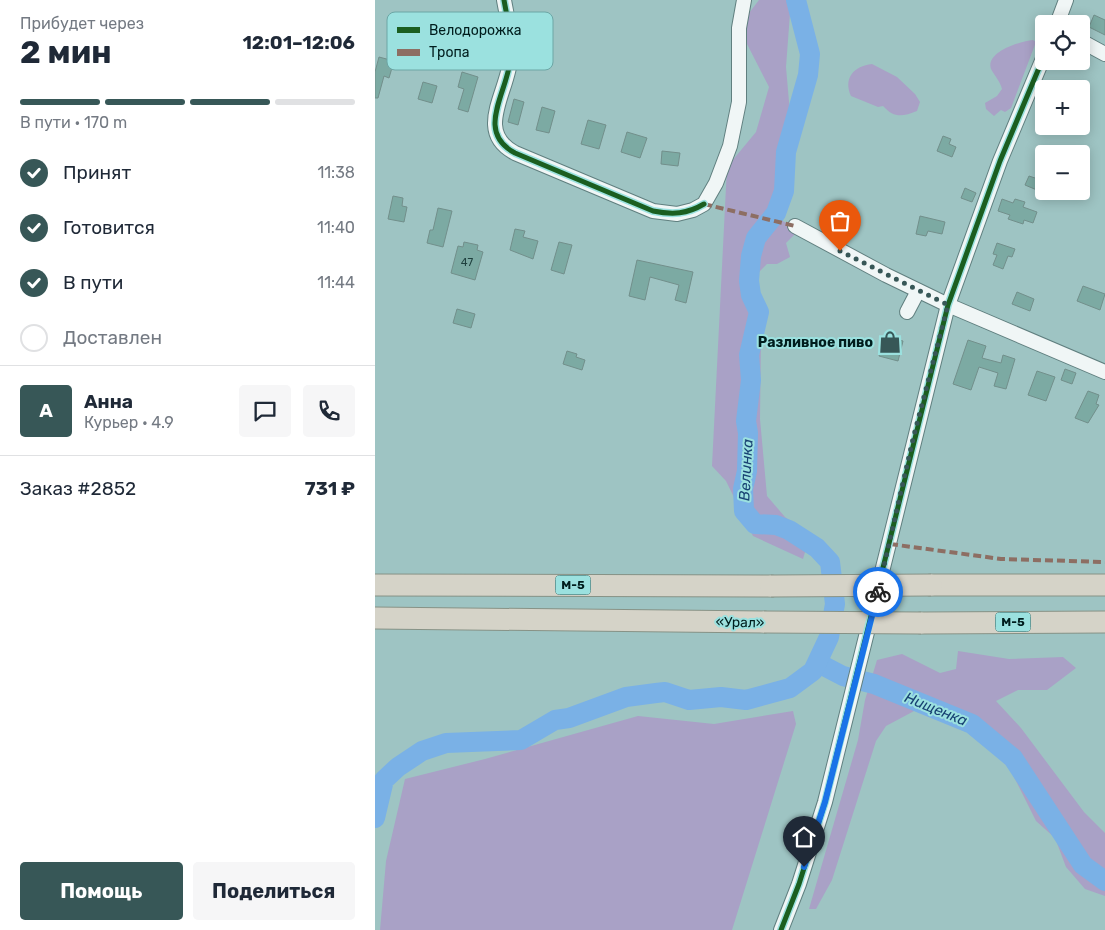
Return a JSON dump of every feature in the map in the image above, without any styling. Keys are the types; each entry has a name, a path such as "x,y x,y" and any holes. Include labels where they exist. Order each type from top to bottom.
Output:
{"highway":[{"name":"М-5","path":"375,585 1105,585"},
{"name":"«Урал»","path":"375,618 921,623 1105,622"}],"street":[{"path":"508,70 494,120 494,132 498,141 515,152 653,211 677,214 693,210 704,204 716,183 729,146 739,102 739,28 744,0"},
{"path":"1060,15 1066,0"},
{"path":"1090,46 1105,54"},
{"path":"781,930 799,884 822,811 850,706 913,439 948,305 1000,162 1038,70"},
{"path":"795,226 918,291 1105,372"},
{"path":"907,312 918,291"}],"shaded area":[{"path":"759,0 791,0 786,67 793,148 781,220 799,230 786,243 790,257 777,264 767,264 758,273 761,334 760,419 767,496 785,517 810,535 803,559 753,536 726,481 712,466 727,167 756,132 769,87 747,44 746,17"},
{"path":"1033,40 1035,41 1011,108 1005,112 1001,110 994,116 986,109 985,103 997,96 1002,89 991,69 993,57 1005,48"},
{"path":"872,64 897,77 915,94 920,102 917,111 899,115 891,113 883,106 878,107 851,96 848,84 849,78 855,70"},
{"path":"958,651 1009,659 1063,657 1076,668 1047,690 1018,690 996,701 1021,728 1084,812 1105,833 1105,896 1085,889 1066,867 1055,838 1036,821 1010,769 1000,759 963,729 916,710 886,726 876,741 832,880 816,909 809,909 858,740 865,700 877,660 902,654 940,673 956,669"},
{"path":"793,711 796,724 732,930 380,930 386,861 405,779 485,759 638,716 714,724"}],"building":[{"path":"1094,15 1105,20 1105,35 1090,28"},
{"path":"379,57 387,59 387,70 391,70 389,78 384,76 378,98 375,98 375,72"},
{"path":"462,72 478,77 468,112 458,109 464,89 458,87"},
{"path":"423,82 437,86 432,103 418,99"},
{"path":"514,99 524,102 518,125 508,122"},
{"path":"542,107 555,111 549,133 536,130"},
{"path":"588,120 606,125 599,149 581,144"},
{"path":"627,132 647,138 640,158 621,152"},
{"path":"943,136 951,139 949,144 956,147 952,157 937,151"},
{"path":"662,151 680,153 678,166 661,164"},
{"path":"1029,176 1035,178 1035,189 1025,185"},
{"path":"965,188 976,193 972,202 961,198"},
{"path":"393,196 403,198 402,206 407,207 404,222 388,219"},
{"path":"1002,199 1013,203 1015,199 1025,202 1023,207 1037,212 1033,223 1024,220 1023,224 1008,219 1010,215 998,211"},
{"path":"438,208 452,211 443,247 427,243 430,230 433,230"},
{"path":"920,216 945,222 942,234 928,231 926,236 916,234"},
{"path":"515,229 525,231 523,237 538,241 533,259 510,250"},
{"path":"464,242 478,245 477,250 483,252 475,280 451,273 458,246 463,247"},
{"path":"559,242 572,245 564,274 551,270"},
{"path":"997,243 1015,249 1012,257 1008,256 1003,269 993,265 997,255 993,254"},
{"path":"637,260 693,272 686,303 675,300 679,285 650,277 645,300 629,296"},
{"path":"1083,286 1105,294 1100,310 1077,301"},
{"path":"1017,292 1034,299 1030,311 1012,304"},
{"path":"457,309 475,314 471,328 453,323"},
{"path":"884,336 903,341 898,361 879,356"},
{"path":"968,340 986,346 982,358 1001,363 1003,355 1015,359 1006,389 994,386 998,373 979,367 971,390 953,384"},
{"path":"567,351 577,354 576,357 585,360 582,370 563,364"},
{"path":"1065,369 1076,373 1072,384 1061,380"},
{"path":"1037,371 1055,377 1046,401 1028,395"},
{"path":"1088,391 1099,395 1096,404 1099,405 1088,423 1075,418"}],"waterway":[{"name":"Велинка","path":"375,818 384,780 398,767 422,751 446,743 521,740 555,720 569,718 626,697 665,692 689,700 721,697 746,700 790,688 813,671 829,637 835,604 830,562 817,548 789,530 776,525 755,524 744,511 743,489 747,471 748,433 746,421 751,380 749,355 759,312 751,295 749,281 751,256 756,238 776,213 784,191 786,152 808,75 810,54 796,0"},
{"name":"Нищенка","path":"818,663 843,676 874,684 972,724 1013,758 1083,865 1105,881"}],"marked path":[{"path":"704,204 795,226"},
{"path":"890,544 1001,559 1105,562"}],"cycle path":[{"path":"504,0 506,12"},
{"path":"508,70 495,122 497,133 503,144 515,153 653,211 680,213 704,204"},
{"path":"781,930 799,884 825,802 948,305 1000,161 1038,70"}],"way so far":[{"path":"840,251 886,276 948,305 913,439 878,592"}],"place":[{"name":"Разливное пиво","path":"890,342"}],"route":[{"path":"804,867 825,802 878,592"}]}
